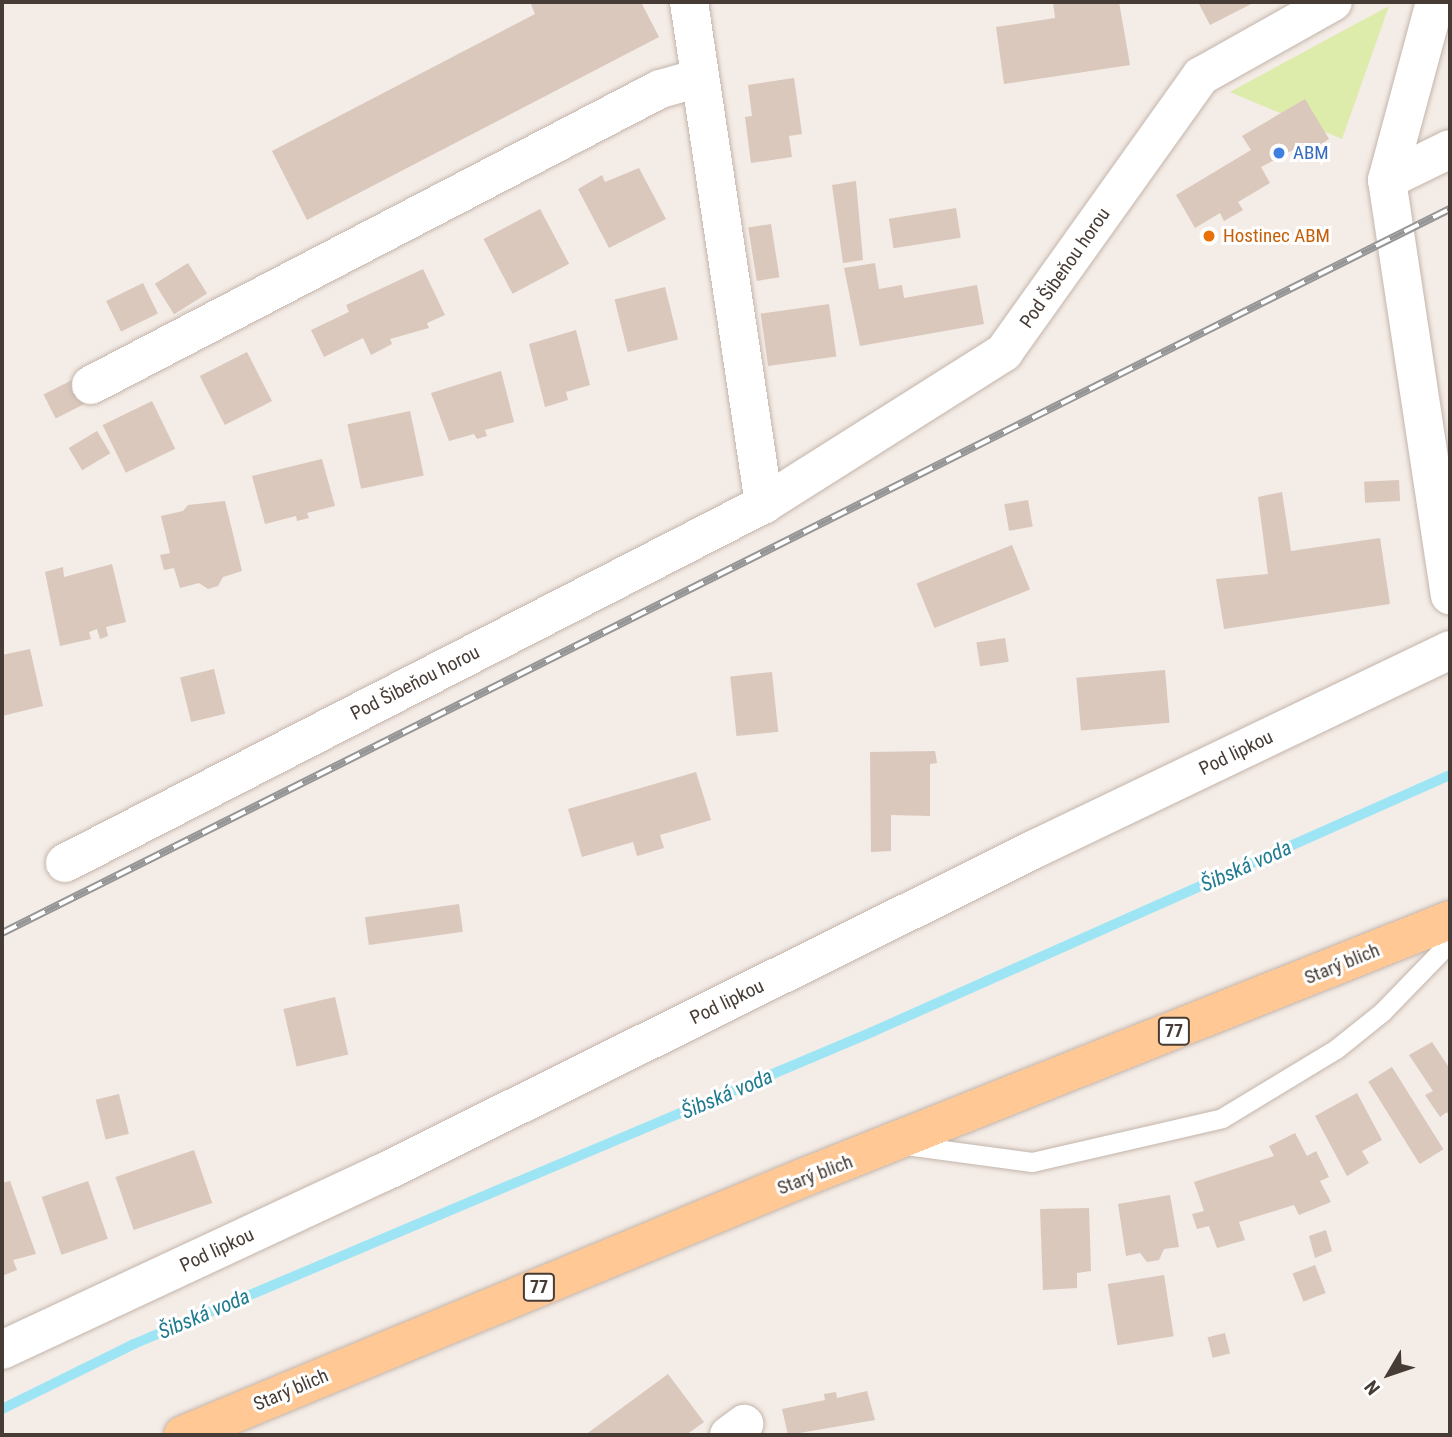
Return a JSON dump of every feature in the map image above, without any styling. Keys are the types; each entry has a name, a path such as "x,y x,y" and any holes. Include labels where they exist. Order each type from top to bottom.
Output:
{"main road":[{"name":"Starý blich","path":"183,1435 806,1177 898,1144 1450,920"}],"street":[{"path":"689,2 764,504"},
{"name":"Pod Šibeňou horou","path":"65,863 764,504 1004,352 1201,76 1333,2"},
{"path":"1435,2 1387,180 1450,595"},
{"path":"91,385 660,89 699,78"},
{"path":"1387,180 1450,149"},
{"name":"Pod lipkou","path":"2,1350 382,1173 1037,848 1450,650"}],"lane":[{"path":"898,1144 1032,1162 1222,1118 1336,1049 1382,1012 1450,942"}],"green space":[{"path":"1389,6 1342,139 1230,92"}],"building":[{"path":"530,2 641,2 659,37 307,220 272,151 535,14"},
{"path":"1053,2 1119,2 1130,65 1004,84 996,27 1055,18"},
{"path":"1198,2 1255,2 1210,25"},
{"path":"794,78 802,134 789,136 792,157 751,163 745,117 752,116 748,85"},
{"path":"1305,99 1329,139 1310,151 1306,143 1261,167 1270,183 1238,202 1243,210 1224,221 1220,213 1195,228 1176,195 1251,150 1242,136"},
{"path":"639,168 666,219 609,248 578,189 602,175 605,182"},
{"path":"856,181 863,260 843,263 832,185"},
{"path":"956,208 961,238 894,248 889,219"},
{"path":"540,209 569,264 513,294 483,239"},
{"path":"771,224 779,277 757,281 748,228"},
{"path":"188,263 207,294 174,314 155,284"},
{"path":"875,263 879,289 902,285 904,298 977,285 984,324 860,346 844,268"},
{"path":"423,269 445,315 427,323 429,328 390,339 392,344 371,355 363,338 324,357 311,330 349,312 346,305"},
{"path":"143,283 158,314 121,332 106,301"},
{"path":"665,287 678,339 628,352 615,300"},
{"path":"829,304 836,356 768,366 761,314"},
{"path":"576,330 590,385 566,392 568,400 545,407 529,344"},
{"path":"247,352 272,401 225,425 200,376"},
{"path":"501,371 514,422 485,430 487,436 477,439 474,434 449,441 431,393"},
{"path":"72,380 84,404 56,419 43,395"},
{"path":"152,401 175,449 126,473 103,425"},
{"path":"410,411 424,476 361,489 347,424"},
{"path":"97,431 110,453 82,470 69,448"},
{"path":"322,459 335,506 307,513 309,518 297,521 296,516 265,524 252,476"},
{"path":"1399,480 1400,501 1365,503 1364,482"},
{"path":"1282,492 1291,551 1380,538 1390,604 1224,629 1216,579 1268,574 1258,497"},
{"path":"1028,500 1033,527 1009,531 1004,504"},
{"path":"225,501 242,571 223,577 218,586 208,589 199,583 180,588 174,568 164,570 160,555 170,553 161,516 183,511 188,505"},
{"path":"1012,545 1030,590 934,628 917,584"},
{"path":"112,564 126,622 106,627 108,636 100,639 97,629 89,632 91,639 60,646 45,572 63,567 64,577"},
{"path":"1005,638 1009,662 980,666 976,643"},
{"path":"30,649 43,706 2,716 2,655"},
{"path":"214,669 225,714 191,722 180,677"},
{"path":"1165,670 1170,723 1081,731 1076,678"},
{"path":"772,672 778,732 737,736 730,676"},
{"path":"935,751 937,763 930,764 930,816 891,815 891,851 871,852 870,752"},
{"path":"696,772 711,820 660,835 664,848 637,856 633,842 582,857 568,809"},
{"path":"459,904 463,932 369,945 365,917"},
{"path":"335,997 348,1054 297,1066 283,1009"},
{"path":"1432,1042 1450,1069 1450,1118 1447,1112 1440,1117 1425,1095 1433,1091 1409,1055"},
{"path":"1392,1067 1443,1149 1420,1164 1368,1082"},
{"path":"1357,1093 1382,1140 1362,1151 1369,1163 1347,1176 1315,1116"},
{"path":"119,1094 129,1134 106,1140 96,1100"},
{"path":"1295,1133 1307,1156 1316,1151 1329,1177 1320,1181 1331,1202 1299,1215 1294,1205 1239,1222 1245,1240 1217,1248 1209,1226 1197,1229 1192,1214 1204,1211 1194,1182 1274,1156 1269,1146"},
{"path":"194,1150 212,1203 134,1230 116,1177"},
{"path":"10,1181 36,1254 13,1260 17,1270 2,1276 2,1183"},
{"path":"88,1181 108,1239 62,1255 42,1197"},
{"path":"1170,1195 1179,1247 1164,1249 1159,1260 1147,1262 1140,1253 1126,1256 1118,1204"},
{"path":"1089,1208 1091,1271 1077,1273 1077,1288 1043,1290 1040,1209"},
{"path":"1326,1230 1332,1251 1315,1258 1309,1236"},
{"path":"1315,1265 1326,1293 1303,1302 1293,1274"},
{"path":"1164,1275 1174,1336 1117,1345 1108,1284"},
{"path":"1225,1333 1230,1353 1213,1358 1208,1337"},
{"path":"668,1374 704,1422 686,1435 585,1435"},
{"path":"867,1391 875,1420 788,1435 782,1409 825,1400 824,1394 836,1392 837,1398"}],"waterway":[{"name":"Šibská voda","path":"2,1409 134,1344 872,1032 1450,775"}],"railway":[{"path":"2,933 1450,209"}],"place":[{"name":"ABM","path":"1279,153"},
{"name":"Hostinec ABM","path":"1209,236"}]}
